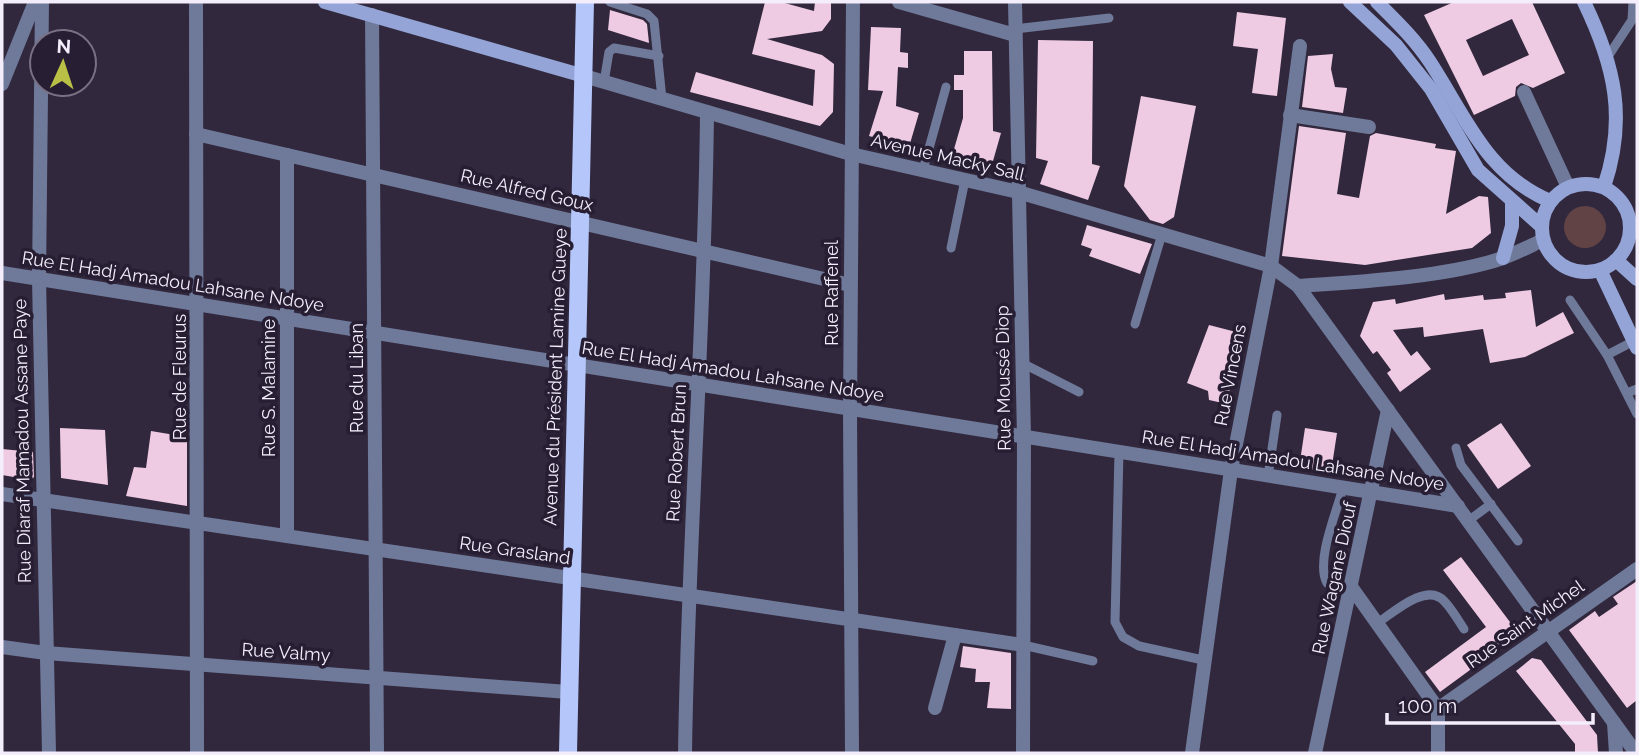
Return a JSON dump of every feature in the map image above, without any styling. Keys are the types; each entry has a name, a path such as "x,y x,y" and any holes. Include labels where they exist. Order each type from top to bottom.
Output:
{"main road":[{"name":"Avenue du Président Lamine Gueye","path":"568,753 585,2"}],"street":[{"path":"2,85 35,2"},
{"name":"Rue Diaraf Mamadou Assane Paye","path":"42,2 39,279 41,500 49,753"},
{"name":"Rue de Fleurus","path":"196,2 197,753"},
{"path":"325,2 373,9 584,76"},
{"name":"Rue Raffenel","path":"852,753 850,285 853,2"},
{"path":"899,2 1015,32"},
{"name":"Rue Moussé Diop","path":"1015,2 1024,437 1023,753"},
{"path":"1298,286 1358,282 1472,266 1503,258 1542,233 1550,201 1568,187 1592,184 1604,187 1621,201 1634,231 1616,260 1600,270 1584,272 1562,265 1550,254 1542,233 1478,170 1431,89 1396,45 1350,2"},
{"path":"1377,2 1428,59 1490,158 1523,190 1550,201"},
{"path":"1584,2 1607,58 1614,84 1617,138 1604,187"},
{"name":"Rue du Liban","path":"373,9 377,753"},
{"name":"Rue Vincens","path":"1192,753 1231,470 1271,266 1300,46"},
{"name":"Avenue Macky Sall","path":"584,76 851,154 1018,192 1271,266 1298,286 1636,753"},
{"path":"1524,92 1568,187"},
{"name":"Rue Robert Brun","path":"685,753 687,597 706,249 707,113"},
{"path":"1290,115 1369,127"},
{"name":"Rue Alfred Goux","path":"196,134 580,223 706,249 850,285"},
{"name":"Rue S. Malamine","path":"287,155 287,536"},
{"path":"1503,258 1513,226 1512,202"},
{"path":"1616,260 1637,279"},
{"path":"1600,270 1636,345"},
{"name":"Rue El Hadj Amadou Lahsane Ndoye","path":"2,273 1458,506"},
{"name":"Rue Wagane Diouf","path":"1315,753 1388,410"},
{"name":"Rue Grasland","path":"2,495 1023,645"},
{"name":"Rue Saint Michel","path":"1437,709 1637,569"},
{"path":"1352,588 1378,621 1437,709 1438,753"},
{"path":"935,708 955,635"},
{"name":"Rue Valmy","path":"2,647 46,653 568,692"},
{"path":"1614,722 1616,753"}],"lane":[{"path":"610,2 648,14 654,21 662,99"},
{"path":"1607,58 1634,16 1633,2"},
{"path":"1015,32 1109,18"},
{"path":"604,82 609,52 614,48 659,56"},
{"path":"923,170 946,88"},
{"path":"951,248 965,180"},
{"path":"1135,324 1162,234"},
{"path":"1570,300 1607,355 1637,414"},
{"path":"1607,355 1636,345"},
{"path":"1022,363 1079,392"},
{"path":"1627,393 1637,389"},
{"path":"1268,476 1277,415"},
{"path":"1456,448 1461,465 1518,541"},
{"path":"1119,452 1115,622 1123,637 1139,646 1203,660"},
{"path":"1343,488 1325,555 1323,576 1327,583 1352,588"},
{"path":"1468,521 1491,504"},
{"path":"1378,621 1417,596 1434,595 1443,598 1464,629"},
{"path":"1023,645 1093,661"}],"shaded area":[{"path":"1585,206 1600,212 1606,227 1600,242 1585,248 1570,242 1564,227 1570,212"}],"building":[{"path":"765,2 781,2 814,11 815,2 831,2 831,19 822,31 767,39 822,55 834,64 833,112 820,126 690,92 696,72 813,106 815,70 752,54"},
{"path":"1454,2 1532,2 1565,73 1533,88 1521,83 1516,87 1515,96 1474,115 1424,15","holes":["1512,19 1529,55 1483,76 1466,40"]},
{"path":"610,10 643,20 647,24 649,43 608,30"},
{"path":"1237,12 1286,18 1277,96 1252,93 1258,49 1233,46"},
{"path":"871,27 901,28 900,52 908,53 908,68 898,67 896,106 919,113 909,147 869,136 883,91 868,90"},
{"path":"1038,40 1093,41 1092,164 1100,166 1088,200 1040,184 1048,161 1036,158"},
{"path":"964,51 992,51 993,131 1001,133 991,168 952,156 963,118 963,90 954,90 954,75 964,75"},
{"path":"1333,54 1331,69 1335,87 1347,88 1343,113 1302,107 1308,56"},
{"path":"1141,96 1196,106 1174,217 1163,224 1150,220 1124,186"},
{"path":"1299,126 1346,133 1337,194 1359,198 1370,136 1376,133 1436,144 1435,148 1456,151 1446,214 1479,196 1488,197 1491,233 1472,248 1365,265 1282,256"},
{"path":"1087,225 1152,244 1140,274 1089,256 1092,249 1081,245"},
{"path":"1531,290 1536,327 1563,312 1574,333 1525,357 1490,363 1483,329 1424,337 1423,327 1393,330 1411,356 1417,351 1431,369 1400,392 1387,373 1391,370 1377,351 1373,354 1360,336 1373,302 1395,299 1396,304 1444,294 1445,300 1483,295 1484,300 1506,298 1505,293"},
{"path":"1209,325 1240,333 1227,404 1209,400 1208,391 1187,383"},
{"path":"1501,423 1531,466 1498,489 1467,445"},
{"path":"60,428 105,430 108,485 61,478"},
{"path":"1305,428 1337,433 1331,472 1299,468"},
{"path":"151,431 187,437 187,506 126,496 134,467 146,468"},
{"path":"2,449 33,452 34,477 31,480 2,475"},
{"path":"1461,557 1519,634 1440,692 1425,672 1486,627 1443,570"},
{"path":"1637,581 1637,700 1627,708 1569,630 1595,611 1599,617 1618,604 1613,597"},
{"path":"963,646 1011,653 1011,709 987,708 990,682 975,682 976,669 960,667"},
{"path":"1532,658 1541,660 1597,735 1598,753 1575,753 1575,744 1516,671"}]}
